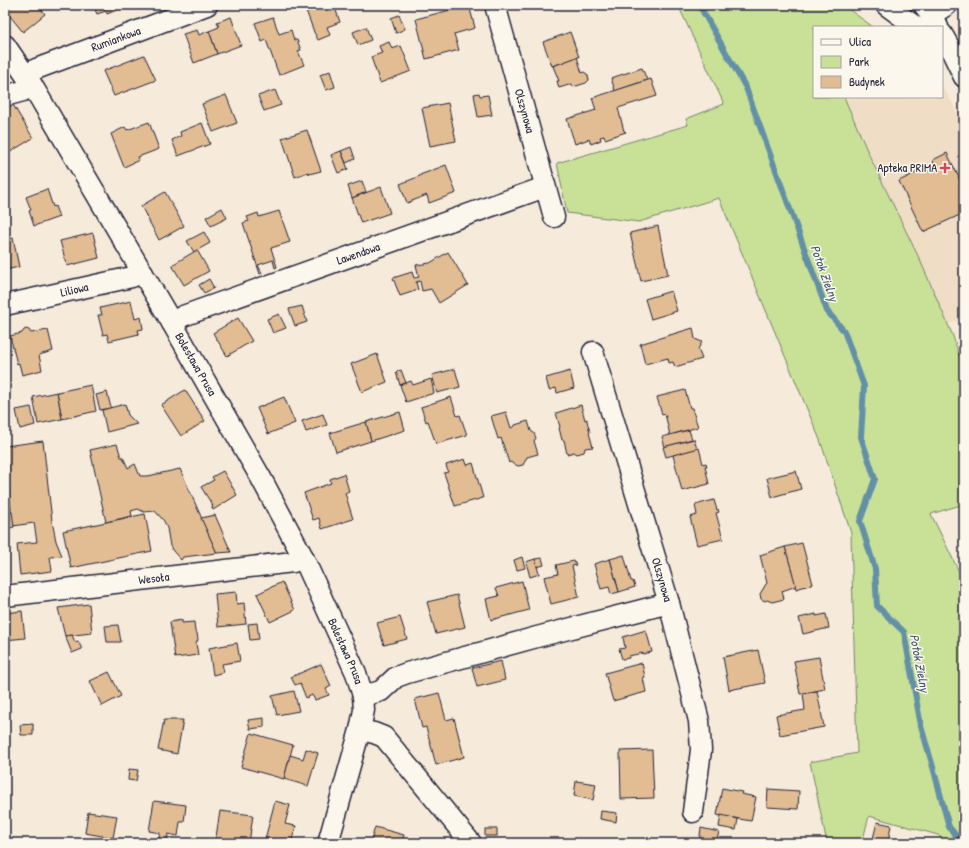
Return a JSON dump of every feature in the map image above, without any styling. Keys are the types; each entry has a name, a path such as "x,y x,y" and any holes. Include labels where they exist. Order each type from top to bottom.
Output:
{"street":[{"name":"Rumiankowa","path":"5,96 23,91 36,69 207,5"},
{"name":"Olszynowa","path":"495,5 554,217"},
{"path":"886,5 931,16"},
{"path":"945,43 964,77"},
{"name":"Bolesława Prusa","path":"5,45 29,80 142,271 261,478 303,557 356,673 363,696 364,710 360,730 328,843"},
{"name":"Lawendowa","path":"172,323 183,316 545,188"},
{"name":"Liliowa","path":"5,305 132,277 142,271"},
{"name":"Olszynowa","path":"593,352 669,603 699,721 701,750 693,812"},
{"name":"Wesoła","path":"5,596 293,562 303,557"},
{"name":"Bolesława Prusa","path":"363,696 381,692 396,677 408,673 537,637 669,603"},
{"path":"360,730 384,737 471,843"}],"shaded area":[{"path":"943,88 953,104 964,130 964,318 948,324 920,260 870,157 844,98 943,98"}],"green space":[{"path":"678,5 843,5 872,26 813,26 813,98 844,98 870,157 920,260 953,336 964,371 964,504 931,514 964,582 964,843 947,843 938,835 869,816 862,843 827,843 810,762 857,753 851,533 820,440 719,198 639,222 567,213 557,163 688,125 686,119 724,104"}],"building":[{"path":"5,5 38,5 45,14 23,32 5,10"},
{"path":"93,5 103,5 106,11 97,14"},
{"path":"103,5 129,5 107,14"},
{"path":"304,5 334,5 340,22 327,27 330,35 318,40"},
{"path":"469,5 475,28 454,34 459,50 426,59 416,19"},
{"path":"399,15 405,29 396,33 391,18"},
{"path":"231,17 241,45 217,54 209,31 219,27 217,22"},
{"path":"273,17 279,34 291,30 294,40 297,40 301,50 298,51 304,65 279,75 266,40 262,42 255,23"},
{"path":"366,27 371,40 358,45 353,32"},
{"path":"197,30 199,35 209,31 217,54 194,63 183,34"},
{"path":"570,32 579,57 552,66 543,42"},
{"path":"389,42 392,49 401,46 411,71 380,83 371,57 382,53 379,46"},
{"path":"144,55 156,80 114,96 103,71"},
{"path":"577,57 582,73 584,72 587,74 589,80 586,83 573,87 572,84 559,88 557,81 559,81 553,66"},
{"path":"642,68 647,80 615,91 611,78"},
{"path":"330,71 335,87 326,90 320,75"},
{"path":"651,79 657,96 618,108 624,131 626,132 605,139 604,136 600,137 601,140 591,144 589,139 575,144 567,119 596,110 592,98"},
{"path":"275,90 281,105 264,111 258,96"},
{"path":"479,93 480,96 488,95 492,115 478,117 474,94"},
{"path":"226,95 237,123 213,132 202,104"},
{"path":"12,103 33,138 7,154 5,150 5,107"},
{"path":"448,103 456,141 430,146 422,108"},
{"path":"149,122 159,149 138,157 139,160 124,167 111,134 125,127 127,130"},
{"path":"202,123 210,144 178,156 172,140 181,136 180,132"},
{"path":"307,130 321,171 309,174 308,172 295,177 282,138"},
{"path":"351,147 355,159 346,163 341,151"},
{"path":"341,151 348,169 338,173 331,155"},
{"path":"947,153 964,188 964,213 923,232 899,181 934,164 933,160"},
{"path":"446,165 456,193 429,203 427,195 407,203 400,184"},
{"path":"362,181 366,192 352,198 348,186"},
{"path":"381,187 390,213 361,223 352,198"},
{"path":"47,189 53,207 55,206 59,217 34,226 29,211 31,210 26,197"},
{"path":"165,192 184,226 159,240 141,206"},
{"path":"222,208 227,218 211,226 206,217"},
{"path":"279,211 290,242 271,248 277,267 275,268 273,260 258,265 262,273 260,274 243,223 249,221 247,217 258,213 259,217"},
{"path":"658,226 668,275 641,281 630,233"},
{"path":"204,232 210,243 194,252 187,241"},
{"path":"93,233 99,258 67,266 60,241"},
{"path":"13,238 19,267 5,270 5,239"},
{"path":"197,250 209,271 184,285 172,265"},
{"path":"448,252 468,285 439,303 431,289 422,291 420,281 416,282 418,290 400,296 393,278 412,272 414,278 419,277 416,265 430,263"},
{"path":"209,279 214,288 204,293 199,285"},
{"path":"671,291 677,311 651,319 645,299"},
{"path":"131,301 135,319 141,317 143,329 138,330 139,334 109,341 107,334 103,335 98,315 102,315 100,308"},
{"path":"302,306 307,322 295,326 289,309"},
{"path":"279,314 286,328 273,333 267,319"},
{"path":"238,318 252,341 227,356 213,333"},
{"path":"693,328 695,339 702,342 698,349 702,359 675,367 673,362 669,363 668,358 645,364 640,344"},
{"path":"26,329 31,333 48,330 53,351 39,355 42,370 22,375 19,363 17,364 10,336 22,333"},
{"path":"377,354 387,382 362,392 351,364"},
{"path":"455,369 460,387 437,393 432,375"},
{"path":"401,370 406,383 400,385 396,372"},
{"path":"570,371 574,388 557,393 556,388 549,390 546,378"},
{"path":"431,379 434,393 406,402 400,385 411,381 413,385"},
{"path":"91,385 96,411 62,419 57,392"},
{"path":"185,390 205,421 181,436 161,405"},
{"path":"685,390 690,408 692,408 698,427 670,435 665,414 662,415 657,397"},
{"path":"57,392 62,419 38,424 33,397"},
{"path":"107,392 111,408 100,410 96,395"},
{"path":"284,397 295,423 268,434 257,408"},
{"path":"451,397 457,416 460,415 467,435 436,444 428,421 426,422 421,407"},
{"path":"125,404 128,415 137,424 107,432 102,410"},
{"path":"581,405 585,420 587,419 593,447 585,448 584,452 577,454 574,452 567,454 564,440 562,440 556,413"},
{"path":"31,407 35,425 20,429 16,410"},
{"path":"400,412 405,430 371,441 366,422"},
{"path":"506,412 511,428 515,425 528,421 531,431 534,433 536,438 534,441 538,454 527,457 523,465 518,466 510,462 509,463 501,438 498,439 491,416"},
{"path":"323,414 327,425 306,432 302,421"},
{"path":"366,422 371,441 336,452 330,433"},
{"path":"689,430 692,439 665,447 662,437"},
{"path":"694,439 697,449 666,457 663,447"},
{"path":"43,441 52,521 56,541 62,556 50,557 52,571 20,575 17,544 37,542 34,523 13,526 5,460 5,446"},
{"path":"117,444 121,457 123,457 128,468 135,464 140,476 148,476 180,469 217,553 183,557 181,560 170,546 167,528 164,521 155,511 144,512 138,509 131,511 132,516 106,522 90,450"},
{"path":"699,448 703,464 706,463 707,466 705,466 709,484 682,491 673,455"},
{"path":"465,459 467,465 473,463 483,498 455,506 444,473 448,472 446,465"},
{"path":"223,471 237,495 213,510 213,506 201,487 214,480 212,477"},
{"path":"796,471 801,489 772,497 767,478"},
{"path":"344,474 349,491 345,493 353,519 322,529 319,518 313,520 304,493 331,483 330,479"},
{"path":"714,500 719,512 716,513 723,539 697,545 690,517 697,515 695,505"},
{"path":"12,512 14,527 5,529 5,513"},
{"path":"145,514 152,551 71,568 63,531"},
{"path":"215,515 231,552 217,553 201,518"},
{"path":"802,543 813,584 796,589 785,547"},
{"path":"785,547 796,586 782,591 784,599 772,602 767,600 765,601 761,599 760,594 767,583 760,555"},
{"path":"624,555 631,581 633,581 635,587 619,592 610,559"},
{"path":"522,557 525,568 517,570 514,560"},
{"path":"542,558 544,565 537,567 535,559"},
{"path":"535,559 539,574 530,577 526,562"},
{"path":"610,559 619,592 611,594 609,587 601,589 594,564"},
{"path":"574,561 576,565 572,566 579,597 551,604 544,577 558,574 556,565"},
{"path":"522,581 529,610 491,620 486,599 499,596 496,588"},
{"path":"282,582 295,610 270,622 257,594"},
{"path":"236,592 237,604 244,603 246,624 218,627 215,594"},
{"path":"457,595 465,627 436,634 427,602"},
{"path":"89,604 92,633 65,636 58,608"},
{"path":"22,611 25,638 5,640 5,613"},
{"path":"816,614 816,616 826,614 829,628 803,634 799,618"},
{"path":"400,617 407,639 384,645 377,623"},
{"path":"182,620 182,623 194,622 198,640 196,643 198,655 175,658 170,622"},
{"path":"257,623 259,639 250,640 248,624"},
{"path":"118,625 121,642 107,642 105,626"},
{"path":"646,630 652,652 629,656 629,658 622,659 619,649 625,648 623,637"},
{"path":"72,635 75,642 78,641 82,649 72,653 65,636"},
{"path":"237,643 240,661 222,664 224,672 213,675 209,648"},
{"path":"758,650 765,683 729,690 723,657"},
{"path":"819,657 825,689 800,694 794,661"},
{"path":"501,661 505,680 477,687 472,668"},
{"path":"642,663 646,692 613,701 605,673"},
{"path":"321,664 331,686 326,689 329,695 315,700 312,695 306,698 300,683 295,685 291,677"},
{"path":"109,672 121,696 102,706 90,681"},
{"path":"294,691 299,711 277,715 272,696"},
{"path":"817,691 824,727 780,735 776,715 805,710 803,693"},
{"path":"439,693 446,720 454,718 464,757 436,765 426,727 422,728 415,699"},
{"path":"264,718 264,727 250,729 248,720"},
{"path":"164,720 183,720 177,754 158,750"},
{"path":"33,724 33,735 21,735 20,725"},
{"path":"251,733 293,745 284,779 241,767"},
{"path":"306,749 318,753 308,786 284,779 290,755 303,759"},
{"path":"652,750 654,798 621,799 620,751"},
{"path":"129,769 138,770 136,781 128,780"},
{"path":"576,781 596,784 593,800 574,796"},
{"path":"722,788 742,792 741,794 756,797 751,821 717,815"},
{"path":"768,789 799,791 798,809 767,807"},
{"path":"154,801 186,805 184,822 180,822 178,836 168,834 167,840 159,839 160,833 149,831"},
{"path":"275,801 290,805 285,824 296,826 291,843 264,843"},
{"path":"220,811 253,815 249,843 215,843"},
{"path":"601,811 617,813 616,822 600,819"},
{"path":"88,812 117,816 113,838 85,833"},
{"path":"721,815 738,819 736,830 719,827"},
{"path":"877,822 891,825 888,843 872,843"},
{"path":"375,827 404,835 402,843 365,843 366,840 371,841"},
{"path":"701,828 719,832 716,843 699,843"},
{"path":"485,829 497,829 497,836 485,836"},
{"path":"584,840 595,842 595,843 584,843"}],"waterway":[{"name":"Potok Zielny","path":"698,5 746,88 827,311 844,331 864,386 861,437 875,479 860,521 875,569 877,606 904,632 921,726 949,827 962,843"}],"place":[{"name":"Apteka PRIMA","path":"945,168"}]}
